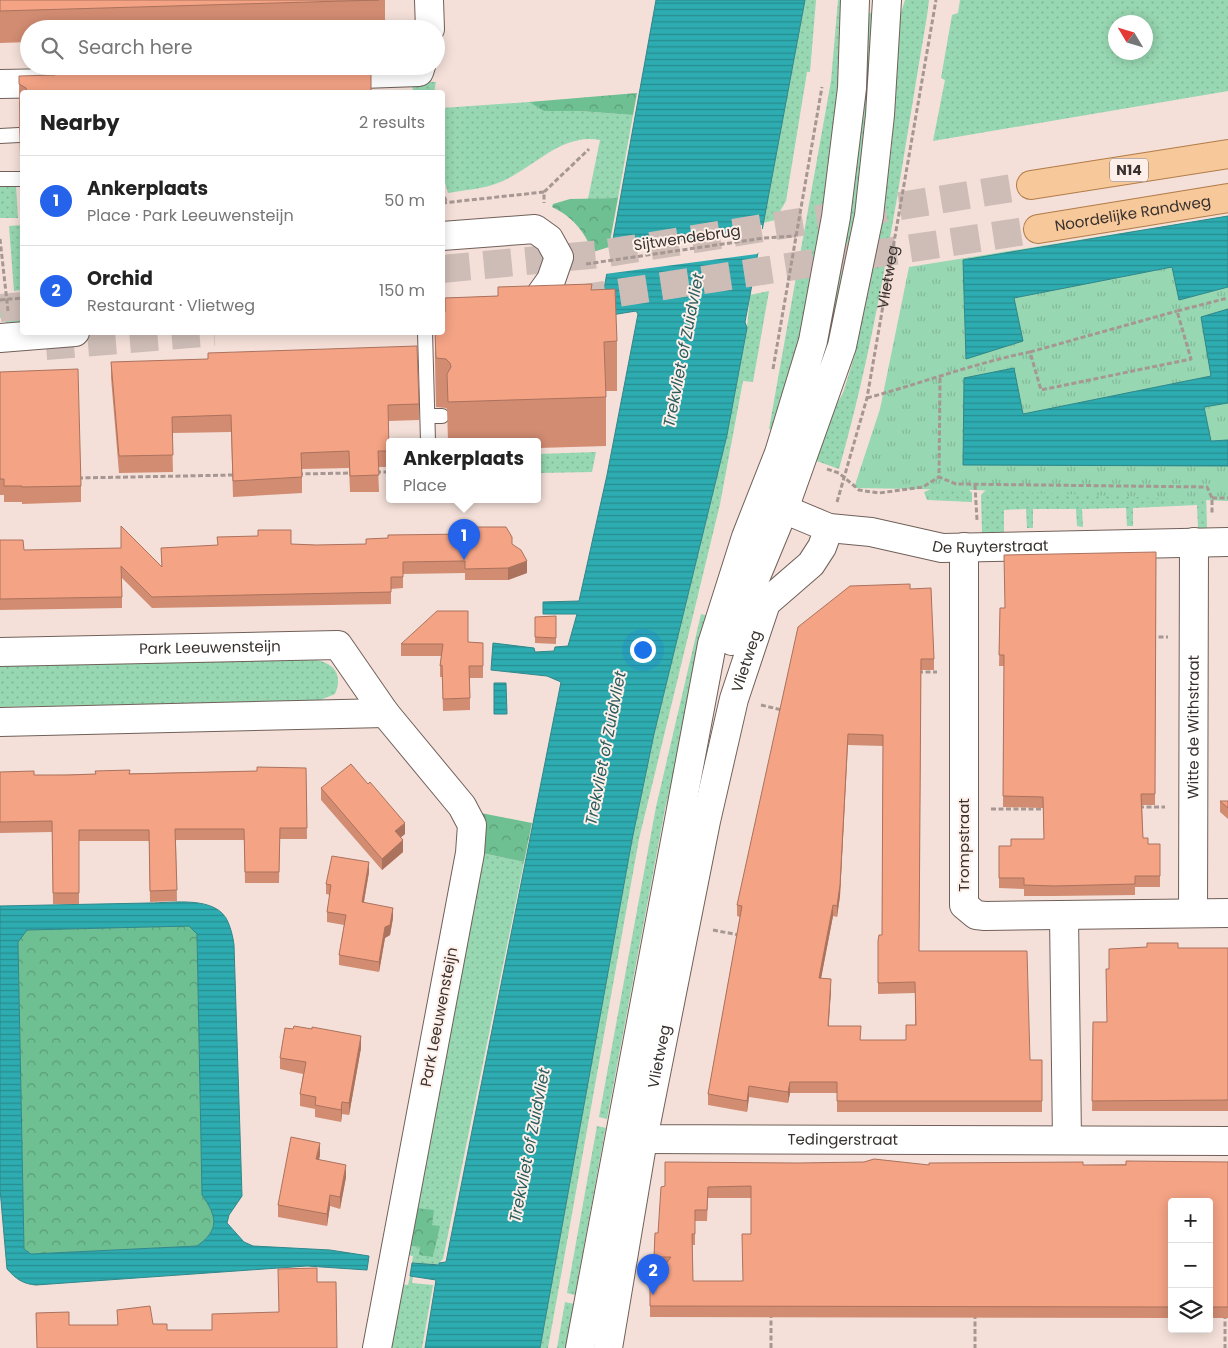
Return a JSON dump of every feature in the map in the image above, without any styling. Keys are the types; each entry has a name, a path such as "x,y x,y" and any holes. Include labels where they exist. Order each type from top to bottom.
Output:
{"main road":[{"name":"N14","path":"1031,185 1228,154"},
{"name":"Noordelijke Randweg","path":"1038,229 1228,198"}],"street":[{"path":"429,0 430,20"},
{"name":"Vlietweg","path":"773,504 779,453 813,341 836,217 852,88 855,0"},
{"name":"Vlietweg","path":"608,1348 631,1137 684,790 712,644 740,554 773,504 842,346 869,216 880,115 887,0"},
{"path":"0,84 78,82"},
{"path":"445,236 534,229 549,239 559,257 551,280 531,308 494,311"},
{"path":"5,338 40,335"},
{"name":"De Ruyterstraat","path":"773,504 829,528 871,532 942,548 1212,542"},
{"name":"Vlietweg","path":"580,1348 631,1137 686,924 706,821 734,699 766,604 811,564 822,547 829,528"},
{"name":"Witte de Withstraat","path":"1193,913 1195,636 1212,542"},
{"name":"Trompstraat","path":"972,546 963,672 964,905 976,916 1228,913"},
{"name":"Park Leeuwensteijn","path":"0,652 338,645 385,713 462,806 472,825 468,863 377,1348"},
{"path":"0,722 385,713"},
{"path":"1064,916 1067,1140"},
{"name":"Tedingerstraat","path":"631,1137 1228,1140"}],"lane":[{"path":"0,136 20,135"},
{"path":"0,179 20,179"},
{"path":"425,335 428,438"},
{"path":"428,416 442,416"}],"path":[{"name":"Vlietweg","path":"829,528 845,479 867,398 936,0"},
{"path":"773,371 823,81"},
{"path":"445,202 544,192 589,149"},
{"path":"534,229 544,208 544,192"},
{"name":"Sijtwendebrug","path":"582,265 764,238 796,236"},
{"path":"0,239 7,299 5,338"},
{"path":"0,285 5,285"},
{"path":"0,300 20,298"},
{"path":"867,398 940,378 987,361 1030,352 1228,298"},
{"path":"1030,352 1041,390 1191,359 1177,311"},
{"path":"939,477 940,378"},
{"path":"293,474 361,472"},
{"path":"371,472 386,472"},
{"path":"68,478 244,475"},
{"path":"845,479 859,490 879,493 923,487 939,477"},
{"path":"939,477 956,484 975,485 1207,487 1212,498 1212,542"},
{"path":"972,546 975,485"},
{"path":"1212,498 1228,498"},
{"path":"1146,637 1195,636"},
{"path":"917,672 963,672"},
{"path":"734,699 788,711"},
{"path":"1137,808 1193,806"},
{"path":"964,810 1051,809"},
{"path":"686,924 742,936"},
{"path":"974,1308 975,1348"},
{"path":"1225,1308 1226,1348"},
{"path":"771,1309 771,1348"}],"green space":[{"path":"805,0 816,0 810,72 807,72 786,201 775,220 763,223"},
{"path":"838,0 846,0 828,223 777,431 769,429 831,81"},
{"path":"905,0 929,0 927,16 878,301 854,414 839,469 811,459 817,438 843,393 855,354 880,236 892,144 898,22"},
{"path":"960,0 1228,0 1228,91 933,141 945,80 941,78 952,15 958,13"},
{"path":"861,13 874,13 869,100 851,252 814,402 814,364"},
{"path":"410,82 436,82 434,90 413,90"},
{"path":"637,93 633,115 579,111 544,111 529,102"},
{"path":"529,102 545,111 579,111 633,115 618,198 588,199 600,140 586,139 560,147 498,183 448,193 445,183 445,108"},
{"path":"16,186 18,218 0,218 0,187"},
{"path":"618,198 609,247 593,252 577,225 566,215 552,207 553,204 570,199"},
{"path":"1228,216 1228,501 975,490 854,488 880,409 909,267"},
{"path":"20,225 20,290 14,291 9,226"},
{"path":"769,291 753,382 743,381 720,504 639,839 548,1348 540,1348 632,840 654,734 727,435 747,328 750,295"},
{"path":"20,301 20,326 6,326 5,318 0,318 0,302"},
{"path":"596,452 592,472 541,473 541,454"},
{"path":"934,488 968,489 972,493 972,502 927,500 924,492"},
{"path":"987,489 1206,493 1207,528 1198,528 1197,505 1133,508 1133,526 1127,526 1126,508 1082,509 1083,527 1077,526 1076,509 1033,509 1033,528 1027,528 1026,509 1004,510 1004,532 982,533 981,495"},
{"path":"701,614 712,617 665,809 607,1119 599,1117 656,807"},
{"path":"316,660 328,664 336,671 338,676 335,694 318,701 0,707 0,665"},
{"path":"476,812 532,823 524,862 482,853"},
{"path":"482,853 524,862 443,1259 437,1265 412,1263 413,1256 407,1255 408,1246 420,1247 433,1257 439,1227 432,1225 415,1208"},
{"path":"189,925 197,933 202,1195 213,1216 213,1228 210,1234 197,1246 31,1254 24,1249 18,942 26,930"},
{"path":"597,1126 606,1128 575,1295 567,1293"},
{"path":"415,1208 434,1210 432,1225 440,1226 433,1257 419,1255 420,1247 408,1246"},
{"path":"410,1276 413,1277 412,1283 433,1285 422,1348 389,1348 401,1284 408,1285"},
{"path":"565,1302 574,1304 566,1348 557,1348"}],"water":[{"name":"Trekvliet of Zuidvliet","path":"656,0 805,0 745,322 747,328 727,435 654,734 632,840 540,1348 425,1348 436,1280 410,1276 412,1263 439,1265 439,1263 446,1262 561,682 547,676 491,670 493,643 534,648 535,652 554,651 555,647 568,646 577,614 543,614 543,602 579,601 607,475 638,314 636,311 599,317"},
{"path":"1228,216 1228,287 1179,300 1172,267 1014,298 1023,341 966,359 963,260"},
{"path":"1228,309 1228,403 1204,407 1211,441 1228,440 1228,466 963,465 964,378 1014,368 1023,414 1211,376 1201,317"},
{"path":"494,683 506,683 507,714 494,714"},
{"path":"193,902 204,904 222,913 228,922 234,945 242,1196 229,1215 227,1223 244,1242 253,1246 330,1250 369,1256 367,1270 307,1266 36,1285 23,1282 10,1273 7,1269 0,1189 0,906","holes":["189,926 197,934 202,1195 213,1216 214,1222 210,1234 197,1246 31,1254 24,1249 18,942 27,930"]}],"pier":[{"path":"762,225 762,229 764,229 760,251 757,254 605,274 609,252 731,233 731,229"}],"building":[{"path":"0,0 379,0 0,11"},
{"path":"371,75 371,90 26,90 19,84 19,76"},
{"path":"592,284 591,290 615,289 617,341 604,342 606,397 448,402 447,374 451,367 446,359 436,358 435,335 445,335 445,298 498,296 498,287"},
{"path":"417,346 419,404 388,405 389,438 386,438 386,451 378,451 379,475 350,476 349,451 301,453 302,477 233,481 231,415 172,417 173,455 119,456 111,362 208,359 208,353"},
{"path":"78,369 81,486 4,486 4,479 0,479 0,372"},
{"path":"121,526 162,567 161,548 218,545 217,537 258,536 258,530 291,530 291,544 316,545 366,544 366,539 388,538 388,535 468,534 468,527 506,527 512,537 512,544 521,550 527,561 508,568 465,569 465,561 403,562 403,577 391,577 391,592 152,597 121,566 122,597 0,599 0,540 23,540 24,550 121,548"},
{"path":"1156,552 1155,794 1141,794 1143,838 1148,838 1148,844 1160,844 1160,876 1135,876 1135,884 1054,886 1024,885 1024,878 999,878 999,846 1011,846 1011,839 1044,839 1043,797 1003,796 1004,655 999,655 1000,608 1005,608 1004,555"},
{"path":"910,584 910,589 931,588 934,659 921,659 919,951 1027,951 1030,1060 1042,1060 1042,1101 837,1101 837,1082 790,1082 788,1092 749,1086 747,1101 708,1094 742,906 737,905 798,627 850,586","holes":["848,734 883,735 882,935 879,935 878,941 878,983 915,982 916,1025 906,1025 906,1040 860,1040 861,1026 828,1026 831,979 819,978 833,905 837,906 840,885"]},
{"path":"437,611 468,611 468,642 483,643 483,666 469,666 470,698 443,699 442,665 440,666 443,644 401,644"},
{"path":"556,616 556,638 535,637 535,617"},
{"path":"351,764 368,784 370,782 405,823 395,831 403,840 382,859 321,788"},
{"path":"257,767 306,768 307,828 280,828 279,872 245,872 244,829 175,829 177,890 150,891 149,830 79,830 79,893 53,893 52,821 0,822 0,772 34,771 34,775 68,775 96,774 95,771 130,770 129,774 257,771"},
{"path":"1220,801 1228,801 1228,808"},
{"path":"332,856 369,862 362,902 393,908 390,925 385,927 379,962 339,955 346,915 327,912 331,885 326,884"},
{"path":"1147,943 1178,943 1178,948 1228,948 1228,1100 1092,1101 1093,1022 1107,1022 1106,969 1109,969 1109,949 1147,947"},
{"path":"294,1026 312,1029 312,1027 361,1036 349,1103 342,1102 341,1110 315,1105 316,1097 300,1094 306,1062 280,1058 285,1028 293,1029"},
{"path":"291,1137 320,1143 316,1159 346,1165 340,1197 330,1195 327,1214 278,1205"},
{"path":"874,1159 929,1165 929,1163 1083,1162 1083,1165 1126,1165 1126,1161 1228,1162 1228,1307 1213,1307 1213,1198 1168,1198 1168,1307 650,1306 650,1285 671,1257 654,1257 655,1233 658,1233 661,1187 665,1186 665,1162 864,1162","holes":["751,1186 751,1234 742,1234 743,1281 693,1281 692,1234 695,1234 695,1210 707,1210 708,1187"]},
{"path":"317,1268 317,1282 336,1282 337,1348 37,1348 36,1313 69,1312 69,1325 118,1325 117,1310 150,1306 153,1324 167,1324 167,1330 212,1330 212,1314 279,1312 278,1269"}],"tunnel":[{"path":"445,269 601,254 1031,185"},
{"path":"578,299 1038,229"},
{"path":"0,308 20,306"},
{"path":"46,346 178,335"}],"place":[{"name":"Ankerplaats","path":"464,560"},
{"name":"Orchid","path":"653,1295"}]}
